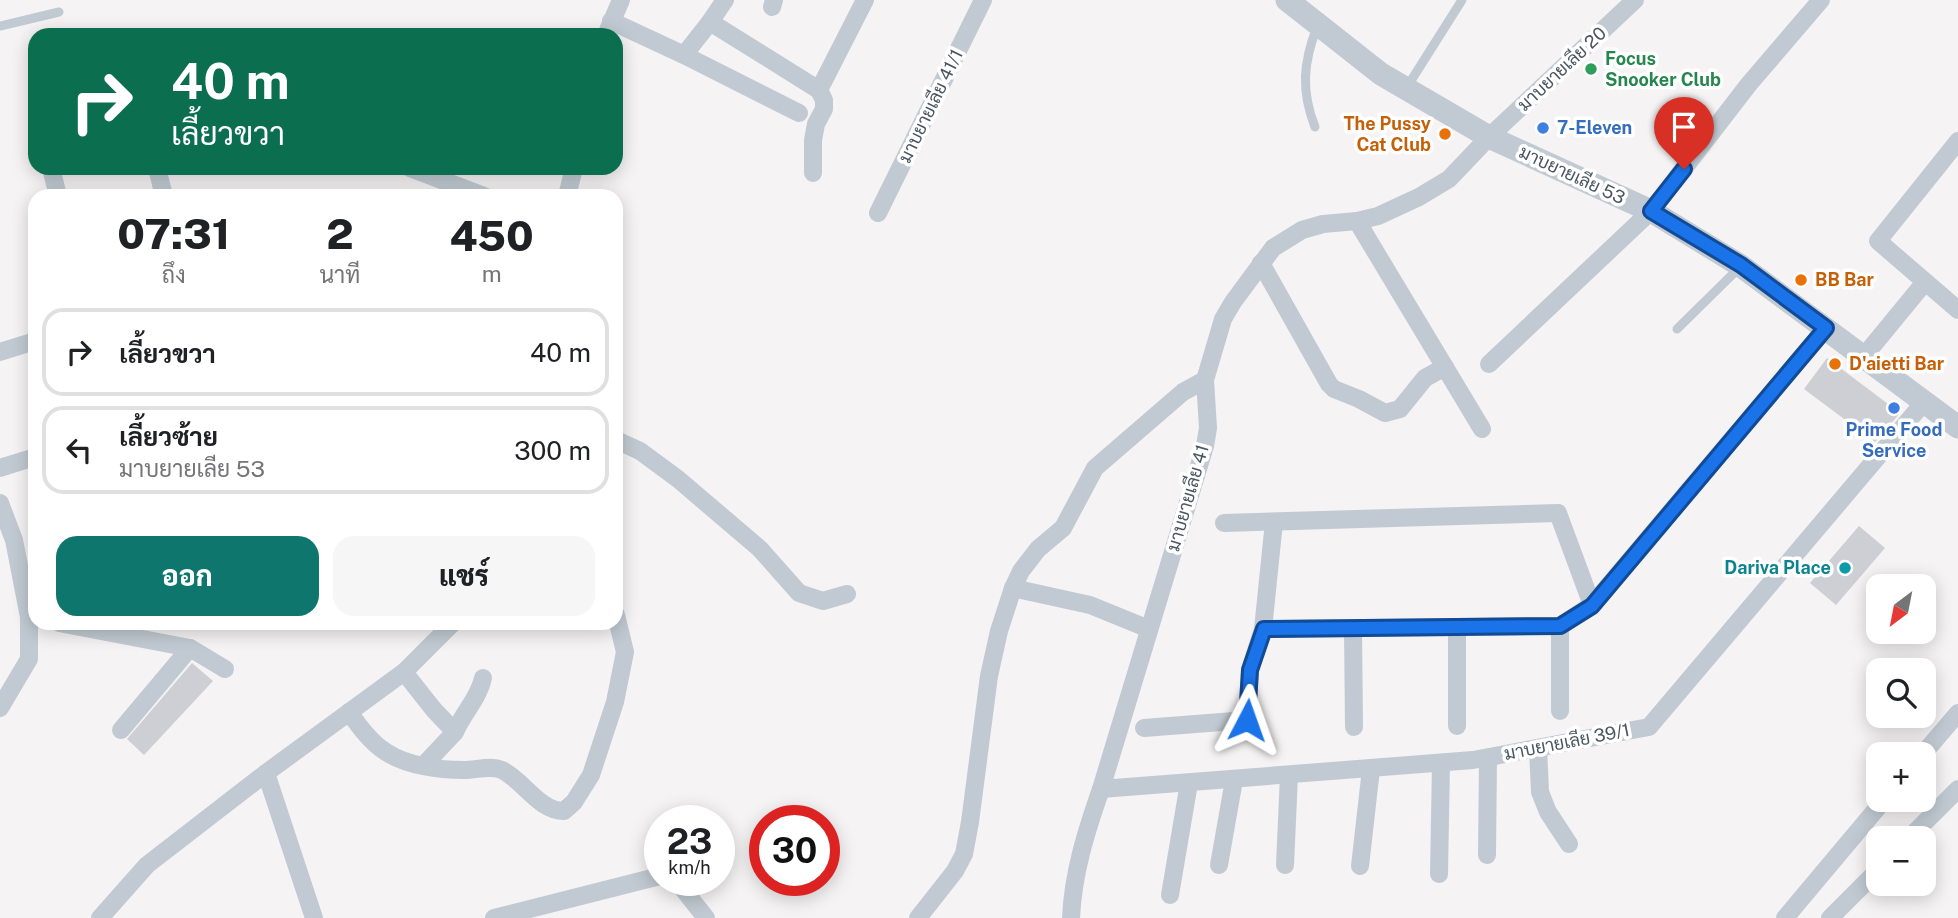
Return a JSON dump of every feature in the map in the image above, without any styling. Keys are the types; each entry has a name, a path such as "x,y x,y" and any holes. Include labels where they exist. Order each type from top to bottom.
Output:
{"street":[{"path":"608,28 621,0"},
{"path":"684,55 725,0"},
{"path":"818,90 865,0"},
{"name":"มาบยายเลีย 41/1","path":"878,213 983,0"},
{"name":"มาบยายเลีย 20","path":"1489,137 1635,0"},
{"path":"1489,365 1651,211 1749,85 1821,0"},
{"name":"มาบยายเลีย 53","path":"1304,10 1381,74 1489,137 1651,211 1741,265 1958,427"},
{"path":"710,22 818,90 824,100 824,109 816,124 813,139 813,173"},
{"path":"623,33 684,55 799,113"},
{"name":"มาบยายเลีย 41","path":"1070,918 1072,889 1084,838 1205,446 1208,428 1205,380 1223,319 1273,248 1302,230 1378,216 1450,178 1489,137"},
{"path":"1958,141 1878,242 1958,310"},
{"path":"428,175 466,189"},
{"path":"1357,221 1482,429"},
{"path":"1261,263 1334,389 1385,413 1394,412 1400,409 1425,377 1445,367"},
{"path":"1865,355 1925,282"},
{"path":"1264,629 1560,626 1592,606 1826,328"},
{"path":"0,352 28,343"},
{"path":"918,918 955,871 964,854 989,676 999,631 1021,571 1038,549 1063,528 1095,468 1183,392 1205,380"},
{"name":"มาบยายเลีย 39/1","path":"1101,789 1488,758 1650,727 1925,401"},
{"path":"623,443 640,451 678,479 760,550 799,593 823,601 846,594"},
{"path":"0,468 28,459"},
{"path":"0,503 15,540 28,600"},
{"path":"1224,523 1558,513 1592,606"},
{"path":"1144,728 1247,720 1250,670 1264,629 1274,522"},
{"path":"1013,588 1090,605 1149,629"},
{"path":"1560,626 1560,711"},
{"path":"1457,627 1457,726"},
{"path":"1353,629 1354,727"},
{"path":"0,708 29,659 31,630"},
{"path":"96,630 190,648 225,669"},
{"path":"100,918 147,865 266,773 404,672 446,630"},
{"path":"349,712 384,752 401,760 465,770 490,767 502,771 539,800 558,811 564,811 574,802 591,775 615,702 625,652 620,630"},
{"path":"121,730 190,648"},
{"path":"404,672 455,732"},
{"path":"424,765 455,732 481,688 483,678"},
{"path":"1933,742 1958,713"},
{"path":"1538,748 1540,792 1548,812 1569,844"},
{"path":"1487,855 1488,758"},
{"path":"1438,874 1441,763"},
{"path":"1360,866 1371,769"},
{"path":"266,773 314,918"},
{"path":"1285,865 1289,775"},
{"path":"1219,865 1234,780"},
{"path":"1170,895 1189,783"},
{"path":"1921,826 1958,789"},
{"path":"1785,918 1874,812"},
{"path":"494,918 644,880"},
{"path":"1830,918 1866,882"},
{"path":"689,896 706,918"}],"lane":[{"path":"1406,88 1462,0"},
{"path":"1304,10 1309,48 1305,75 1307,106 1315,127"},
{"path":"0,26 60,12"},
{"path":"1677,329 1741,265"}],"building":[{"path":"1827,358 1900,413 1875,442 1804,389"},
{"name":"Dariva Place","path":"1859,526 1885,548 1836,605 1810,583"},
{"path":"192,663 213,681 144,755 127,739"}],"place":[{"name":"Focus Snooker Club","path":"1591,69"},
{"name":"7-Eleven","path":"1543,128"},
{"name":"The Pussy Cat Club","path":"1445,134"},
{"name":"BB Bar","path":"1801,280"},
{"name":"D'aietti Bar","path":"1835,364"},
{"name":"Prime Food Service","path":"1894,408"},
{"name":"Dariva Place","path":"1845,568"}],"route":[{"path":"1247,720 1250,670 1264,629 1560,626 1592,606 1826,328 1741,265 1651,211 1684,169"}]}
